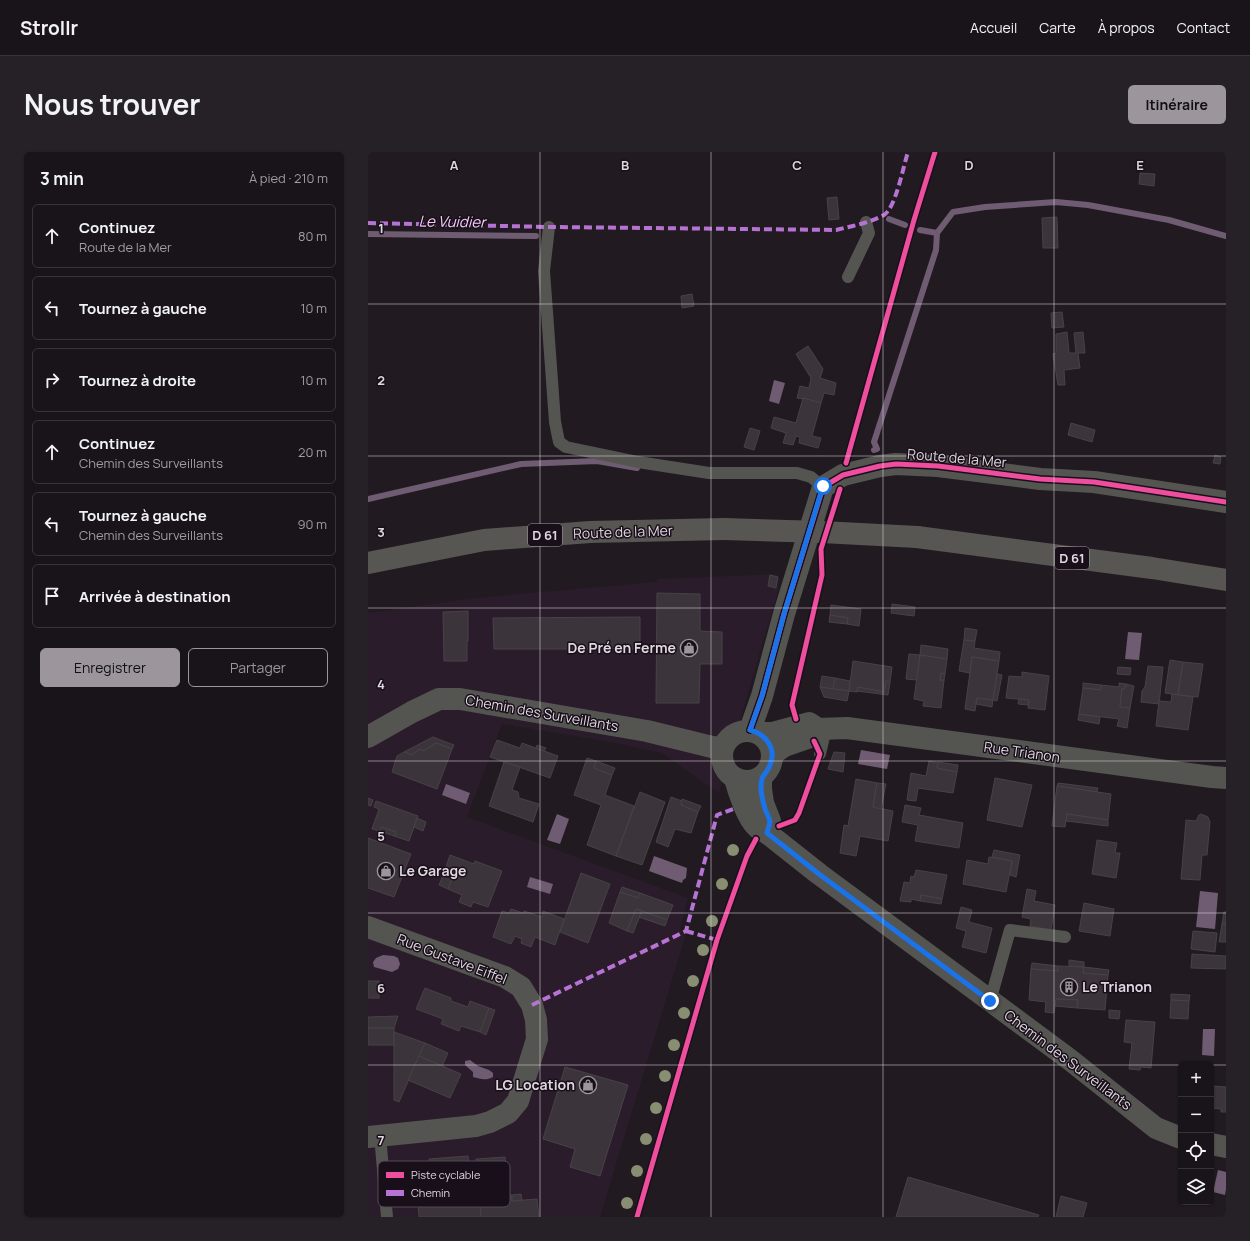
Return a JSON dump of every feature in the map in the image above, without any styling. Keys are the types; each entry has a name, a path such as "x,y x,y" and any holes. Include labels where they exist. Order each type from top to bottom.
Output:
{"main road":[{"name":"Route de la Mer","path":"368,563 484,540 590,532 724,529 917,537 1152,568 1226,580"}],"street":[{"name":"Route de la Mer","path":"823,486 843,474 896,464 938,466 1040,479 1094,482 1226,502"},
{"path":"754,731 786,607 823,486"},
{"name":"Chemin des Surveillants","path":"368,737 412,712 439,699 460,699 647,731 712,747 722,748"},
{"name":"Rue Trianon","path":"754,731 772,733 809,723 822,729 847,728 1226,778"},
{"path":"773,754 784,746 813,736 822,729"},
{"path":"762,777 748,781 735,778 728,773 724,766 722,748 726,740 733,734 741,731 754,731 766,738 770,745 773,754 770,767 762,777 761,789 763,804 770,821 767,833"},
{"name":"Chemin des Surveillants","path":"735,778 738,791 752,823 757,828 767,833 819,874 1069,1060 1156,1128 1178,1137"},
{"name":"Rue Gustave Eiffel","path":"368,927 505,977 521,987 532,1005 536,1020 537,1039 518,1101 508,1113 490,1122 476,1126 374,1136"},
{"path":"1214,1145 1226,1147"}],"lane":[{"path":"848,277 869,233 866,222"},
{"path":"549,227 544,271 555,422 559,442 566,447 638,462 709,473 797,474 811,477 823,486"},
{"path":"820,754 822,729"},
{"path":"990,1001 1010,930 1065,937"},
{"path":"374,1136 378,1161"},
{"path":"385,1207 387,1217"}],"shaded area":[{"path":"774,380 785,383 779,404 769,401"},
{"path":"778,574 776,587 779,587 719,793 662,753 616,743 502,724 467,817 688,898 680,929 685,937 600,1217 368,1217 368,613 475,598 657,582 657,579"},
{"path":"1128,632 1142,633 1139,660 1125,659"},
{"path":"861,750 890,755 887,769 858,764"},
{"path":"446,784 470,793 466,804 442,795"},
{"path":"557,814 569,819 560,844 547,840"},
{"path":"654,856 687,868 686,878 682,883 649,871"},
{"path":"530,877 553,884 550,894 527,887"},
{"path":"1200,891 1218,893 1215,929 1196,927"},
{"path":"383,955 398,958 400,964 398,969 392,972 374,967 373,962 376,958"},
{"path":"1203,1029 1215,1029 1214,1056 1202,1055"},
{"path":"470,1060 478,1066 489,1070 493,1073 493,1077 481,1079 473,1077 473,1072 465,1065 465,1061"},
{"path":"1218,1170 1226,1172 1225,1195 1214,1192"}],"building":[{"path":"1140,173 1155,174 1154,186 1139,184"},
{"path":"837,197 839,219 829,220 827,198"},
{"path":"1057,217 1058,248 1043,248 1042,218"},
{"path":"692,294 694,306 682,308 681,296"},
{"path":"1062,312 1064,327 1052,328 1051,313"},
{"path":"1067,332 1069,353 1076,353 1074,333 1083,332 1085,353 1078,353 1080,368 1064,370 1065,385 1058,385 1053,354 1056,353 1056,334"},
{"path":"808,346 823,369 820,378 836,383 834,395 824,393 821,403 803,398 797,398 800,386 809,388 811,378 796,354"},
{"path":"803,398 821,403 812,436 821,438 818,448 799,443 800,437 796,436 793,445 783,443 786,433 771,428 774,417 796,423"},
{"path":"1071,423 1095,430 1092,442 1068,435"},
{"path":"750,428 760,431 754,450 744,447"},
{"path":"1215,455 1221,457 1220,464 1213,463"},
{"path":"770,575 778,577 776,588 768,586"},
{"name":"De Pré en Ferme","path":"657,593 700,594 700,631 722,632 722,664 700,664 699,703 656,703"},
{"path":"892,604 915,607 914,616 891,613"},
{"path":"831,605 861,609 859,626 847,624 848,618 830,615"},
{"path":"468,611 467,661 444,661 443,612"},
{"path":"830,615 848,618 847,624 829,622"},
{"path":"640,617 640,649 494,649 493,618"},
{"path":"965,628 977,630 975,641 964,640"},
{"path":"964,640 975,641 974,648 1000,652 999,661 972,657 970,673 959,671"},
{"path":"921,645 948,649 947,659 920,655"},
{"path":"909,654 920,655 917,680 906,679"},
{"path":"920,655 947,659 945,674 941,673 940,680 944,680 941,708 923,706 924,701 914,699"},
{"path":"972,657 999,661 993,700 977,698 975,711 965,709"},
{"path":"1170,660 1183,662 1178,695 1165,693"},
{"path":"853,661 892,667 890,682 886,681 884,692 858,687 857,692 849,691"},
{"path":"1183,662 1203,664 1198,697 1178,695"},
{"path":"1148,666 1163,667 1159,704 1141,702"},
{"path":"1118,667 1131,668 1130,675 1117,674"},
{"path":"1022,672 1049,676 1045,710 1028,708 1029,700 1006,698 1009,676 1022,677"},
{"path":"941,673 945,674 944,680 940,680"},
{"path":"997,674 1002,675 997,701 993,700"},
{"path":"822,676 835,678 833,689 820,687"},
{"path":"835,678 850,681 849,691 833,689"},
{"path":"886,681 890,682 888,695 857,691 858,687 884,692"},
{"path":"1083,683 1101,685 1101,690 1083,688"},
{"path":"1119,683 1126,684 1125,688 1122,689 1120,707 1130,708 1127,728 1117,726 1119,719 1079,714 1083,688 1101,690 1101,685 1119,687"},
{"path":"1126,684 1134,686 1130,708 1120,707 1122,689 1125,688"},
{"path":"820,687 849,691 847,701 824,697"},
{"path":"1172,694 1193,697 1188,730 1156,726 1159,701 1171,702"},
{"path":"977,698 993,700 992,707 976,704"},
{"path":"1019,699 1029,700 1028,705 1018,704"},
{"path":"1079,714 1100,717 1099,724 1078,720"},
{"path":"433,737 454,745 452,749 436,743 424,751 420,749 412,755 404,752"},
{"path":"497,740 520,748 522,743 558,756 550,778 490,757"},
{"path":"436,743 452,749 437,789 392,772 397,756 404,752 412,755 420,749 424,751"},
{"path":"537,745 546,748 544,751 536,748"},
{"path":"834,752 845,753 843,772 828,769"},
{"path":"587,758 596,761 594,768 612,775 605,795 634,806 616,856 587,845 601,805 574,795"},
{"path":"596,761 615,768 612,775 594,768"},
{"path":"929,761 938,763 937,768 957,772 953,793 918,788 916,801 907,800 911,773 926,776"},
{"path":"504,762 520,767 512,790 518,792 519,798 539,804 533,822 489,806"},
{"path":"938,762 958,765 957,772 937,768"},
{"path":"995,778 1032,785 1022,827 987,820"},
{"path":"856,779 877,783 873,807 893,811 888,841 860,836 856,856 840,853 844,825 848,826"},
{"path":"877,783 886,784 881,809 873,807"},
{"path":"1058,783 1098,788 1097,792 1057,786"},
{"path":"1057,786 1111,794 1108,820 1067,814 1065,827 1052,826"},
{"path":"640,792 665,802 642,865 616,856"},
{"path":"671,797 682,801 681,805 698,812 691,833 675,829 668,847 656,842"},
{"path":"368,798 373,800 371,806 368,805"},
{"path":"682,799 701,806 698,812 681,805"},
{"path":"376,801 418,816 409,841 394,836 396,832 381,827 380,831 372,829 379,809 374,807"},
{"path":"905,805 921,808 919,815 963,823 959,848 915,841 918,825 902,822"},
{"path":"1067,814 1108,820 1108,826 1066,821"},
{"path":"1201,814 1208,817 1210,822 1207,855 1202,855 1200,880 1181,879 1186,820 1196,821"},
{"path":"417,818 426,822 423,831 414,827"},
{"path":"381,827 396,832 394,836 380,831"},
{"name":"Le Garage","path":"368,838 411,854 394,897 368,888"},
{"path":"1097,840 1117,843 1115,853 1120,853 1116,878 1092,874"},
{"path":"994,850 1020,855 1016,877 1010,875 1012,861 992,857"},
{"path":"450,855 474,864 475,861 502,871 488,907 473,902 471,907 459,902 462,895 448,889 453,876 444,873"},
{"path":"989,857 1012,861 1006,892 963,884 967,860 988,864"},
{"path":"916,870 947,875 942,899 921,895 920,901 911,899 911,902 900,901 904,882 910,883 911,876 914,877"},
{"path":"444,873 453,876 448,889 439,885"},
{"path":"581,873 610,884 588,943 560,932"},
{"path":"622,887 640,893 638,898 620,892"},
{"path":"1027,889 1036,891 1034,901 1055,905 1051,930 1030,926 1031,919 1022,917"},
{"path":"620,892 638,898 640,893 673,905 667,920 636,909 627,931 609,923"},
{"path":"921,895 942,899 941,904 920,901"},
{"path":"1084,903 1114,909 1110,936 1079,931"},
{"path":"961,907 972,910 969,922 992,928 986,953 962,947 966,931 956,928"},
{"path":"511,909 523,913 524,911 542,917 543,911 564,919 555,945 535,937 531,947 521,943 522,939 515,936 511,944 493,937 502,911 509,913"},
{"path":"636,909 642,911 633,933 627,931"},
{"path":"642,911 667,920 665,926 639,917"},
{"path":"1224,912 1226,912 1226,924 1222,924"},
{"path":"1222,924 1226,924 1226,942 1219,942"},
{"path":"1193,931 1217,933 1215,952 1191,949"},
{"path":"1192,954 1226,956 1226,969 1191,968"},
{"path":"1069,960 1084,962 1084,967 1069,966"},
{"path":"1032,963 1058,966 1058,971 1031,969"},
{"name":"Le Trianon","path":"1058,966 1084,967 1083,973 1108,975 1105,1010 1077,1008 1078,1000 1056,999 1054,1013 1045,1012 1046,1002 1029,1000 1031,969 1058,971"},
{"path":"1084,967 1109,970 1108,975 1083,973"},
{"path":"368,981 379,981 379,998 368,998"},
{"path":"425,988 451,998 451,1001 468,1007 470,1001 489,1008 480,1032 461,1026 459,1031 441,1024 443,1019 416,1009"},
{"path":"1171,994 1190,995 1189,1001 1171,1000"},
{"path":"1056,999 1078,1000 1077,1008 1055,1006"},
{"path":"1171,1000 1189,1001 1188,1019 1170,1018"},
{"path":"489,1008 495,1010 486,1035 480,1032"},
{"path":"1109,1010 1120,1011 1119,1019 1109,1018"},
{"path":"398,1016 394,1028 368,1028 368,1017"},
{"path":"1126,1020 1155,1022 1151,1068 1141,1067 1140,1070 1129,1069 1132,1043 1124,1042"},
{"path":"368,1028 394,1028 394,1045 368,1045"},
{"path":"394,1032 425,1043 399,1102 394,1100"},
{"path":"425,1043 448,1053 442,1066 419,1056"},
{"path":"419,1056 461,1074 450,1098 408,1080"},
{"path":"565,1067 628,1085 600,1176 570,1167 575,1149 543,1139"},
{"path":"1214,1086 1226,1087 1226,1112 1221,1112 1221,1109 1214,1108"},
{"path":"468,1156 469,1161 429,1161 429,1159"},
{"path":"505,1157 505,1161 476,1161 476,1159"},
{"path":"908,1177 1039,1215 1038,1217 896,1217"},
{"path":"521,1194 522,1200 512,1201 512,1195"},
{"path":"510,1195 512,1195 512,1201 537,1199 539,1217 481,1217 480,1207 510,1207"},
{"path":"1061,1196 1087,1203 1083,1217 1056,1217"},
{"path":"418,1207 480,1207 481,1217 419,1217"}],"waterway":[{"path":"874,450 877,449 874,442 936,250 937,233 953,212 985,207 1056,202 1088,205 1169,220 1226,236"},
{"path":"889,219 905,225"},
{"name":"Le Vuidier","path":"920,230 937,233"},
{"name":"Le Vuidier","path":"368,234 536,236"},
{"path":"368,499 521,464 597,461 637,468"}],"marked path":[{"path":"368,223 549,227 836,230 872,220 884,215 888,211 896,196 908,152"},
{"path":"532,1005 686,931 717,815 733,809"},
{"path":"686,931 717,940 719,937"}],"cycle path":[{"path":"846,463 914,220 935,152"},
{"path":"750,730 762,696 784,614 823,487 843,475 880,466 896,464 938,466 1040,479 1094,482 1226,502"},
{"path":"796,719 792,705 822,575 821,549 840,489"},
{"path":"779,826 795,820 799,813 820,754 814,741"},
{"path":"637,1217 717,940 747,856 756,839"}],"place":[{"name":"De Pré en Ferme","path":"689,648"},
{"name":"Le Garage","path":"386,871"},
{"name":"Le Trianon","path":"1069,987"},
{"name":"LG Location","path":"588,1085"}],"route":[{"path":"823,486 799,561 762,696 750,730 759,733 766,738 773,754 770,767 762,777 761,789 763,804 770,821 767,833 819,874 990,1001"}]}
